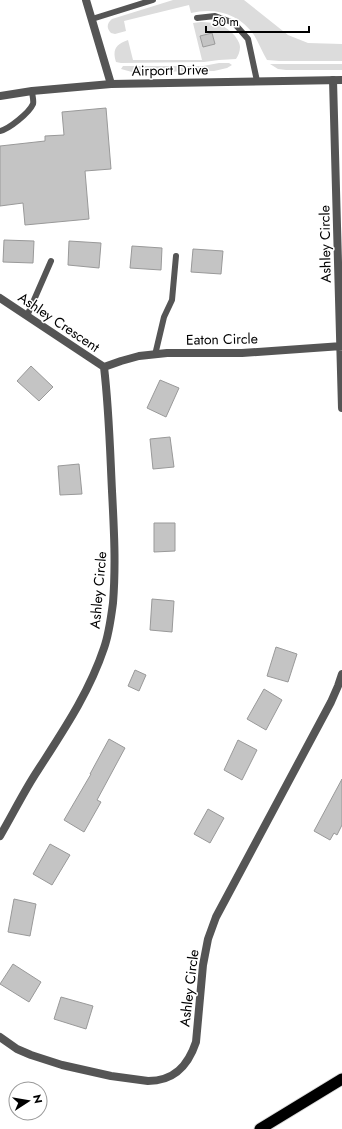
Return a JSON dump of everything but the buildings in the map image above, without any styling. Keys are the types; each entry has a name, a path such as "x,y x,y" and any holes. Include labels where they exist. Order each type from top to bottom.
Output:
{"highway":[{"path":"260,1129 342,1079"}],"street":[{"path":"86,0 111,84"},
{"name":"Ashley Circle","path":"333,80 342,408"},
{"name":"Airport Drive","path":"0,96 32,91 111,84 342,80"},
{"name":"Ashley Crescent","path":"0,298 104,367"},
{"name":"Eaton Circle","path":"104,367 139,356 167,353 242,353 341,346"},
{"name":"Ashley Circle","path":"0,836 37,772 81,701 96,670 105,646 111,618 114,591 115,550 104,367"},
{"name":"Ashley Circle","path":"0,1037 17,1049 30,1055 62,1065 111,1076 154,1081 170,1077 182,1068 193,1052 196,1042 203,965 208,939 216,917 331,702 342,674"}],"lane":[{"path":"92,19 153,0"},
{"path":"197,18 215,16 234,22 248,39 257,81"},
{"path":"0,131 6,129 29,109 33,101 32,91"},
{"path":"155,355 164,318 172,300 176,256"},
{"path":"27,316 51,261"}],"shaded area":[{"path":"173,0 244,0 288,35 308,43 342,44 342,61 267,60 254,35 242,22 234,17 218,12 200,11 191,13 189,5 124,21 126,31 115,34 111,33 108,29 108,24 112,19"},
{"path":"201,22 216,24 232,32 240,46 236,59 204,62 116,62 114,54 116,48 120,43 128,40 133,60 202,60 193,23","holes":["212,33 215,44 203,47 201,36"]},
{"path":"229,63 232,65 227,68 214,71 132,72 121,69 123,66 203,66"},
{"path":"270,64 342,64 342,70 286,70 278,69"}]}
